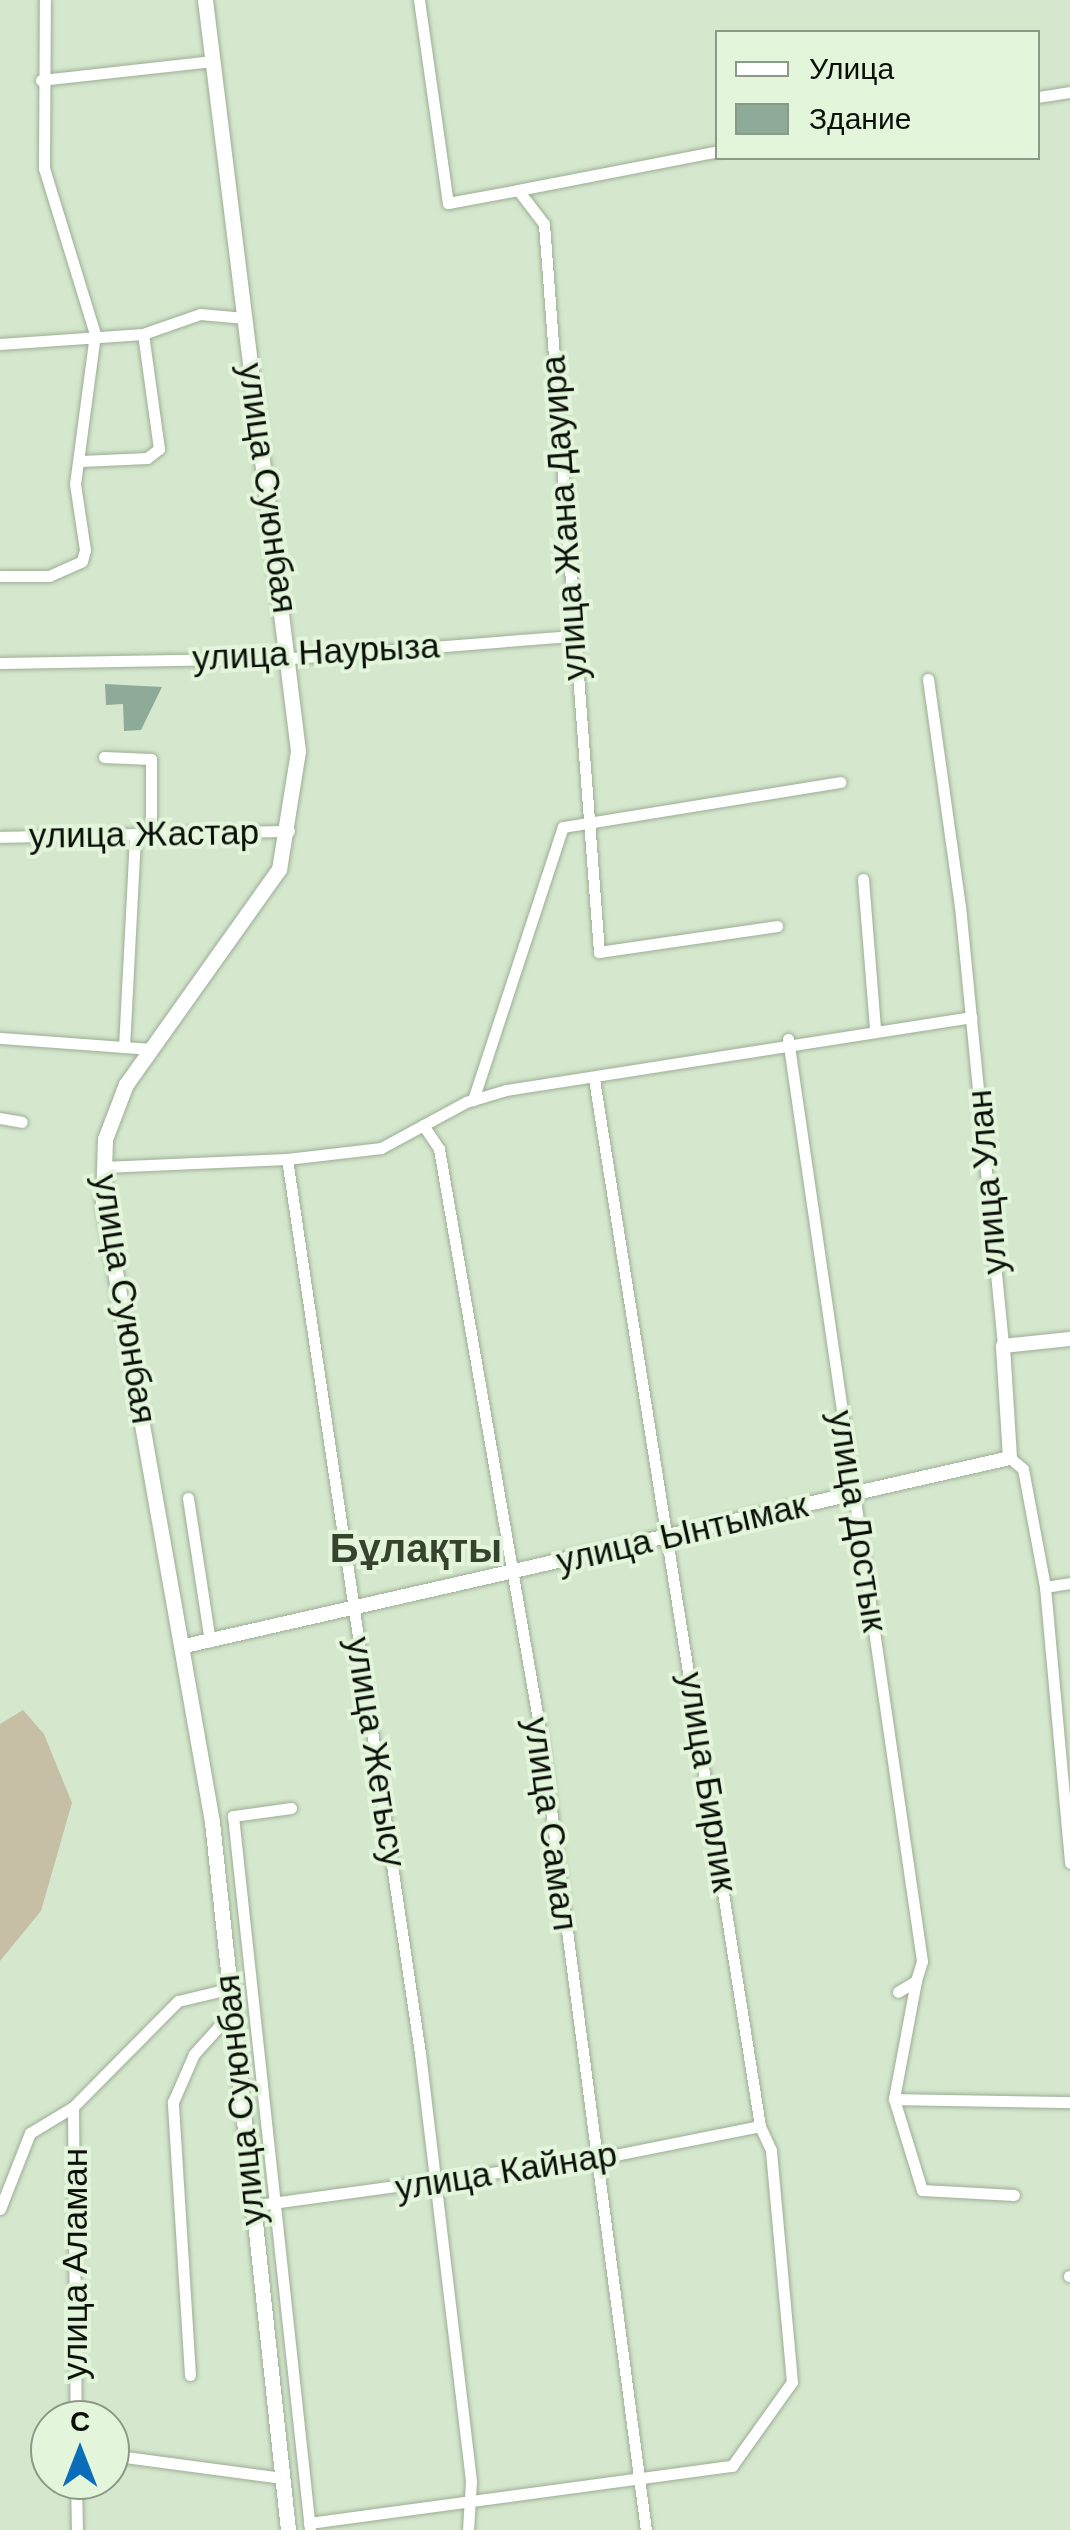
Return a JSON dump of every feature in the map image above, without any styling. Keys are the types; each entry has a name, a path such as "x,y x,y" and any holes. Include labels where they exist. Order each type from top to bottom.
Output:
{"main road":[{"name":"улица Суюнбая","path":"205,0 292,658 298,751 289,831 259,905 126,1084 102,1167 185,1646 228,1989 288,2530"}],"street":[{"path":"0,576 27,581 82,561 81,461 94,334 44,168 41,80 45,0"},
{"path":"419,0 448,203 715,152"},
{"path":"41,80 214,62"},
{"path":"1040,98 1070,92"},
{"name":"улица Жана Дауира","path":"518,190 544,224 572,636 599,952 777,926"},
{"path":"0,344 94,334 143,334 200,314 245,318"},
{"path":"81,461 147,458 159,449 143,334"},
{"name":"улица Наурыза","path":"0,662 292,658 572,636"},
{"name":"улица Улан","path":"928,680 971,1017 1003,1346"},
{"path":"104,757 151,759 151,834"},
{"path":"472,1100 563,827 840,782"},
{"name":"улица Жастар","path":"0,836 289,831"},
{"path":"124,1048 136,834"},
{"path":"863,879 876,1029"},
{"path":"102,1167 352,1156 472,1100 788,1042 971,1017"},
{"path":"0,1038 149,1049"},
{"name":"улица Достык","path":"788,1042 922,1961 894,2099"},
{"name":"улица Бирлик","path":"594,1079 760,2126 771,2150 770,2206 794,2360 792,2382 732,2466 638,2480"},
{"path":"0,1118 22,1122"},
{"name":"улица Самал","path":"424,1125 439,1149 543,1748 646,2530"},
{"name":"улица Жетысу","path":"287,1159 436,2182 469,2503 468,2530"},
{"path":"1070,1339 1003,1346 1010,1458 1023,1469 1045,1587 1070,1863"},
{"name":"улица Ынтымак","path":"185,1646 1010,1458"},
{"path":"188,1498 210,1641"},
{"path":"1045,1587 1070,1583"},
{"path":"290,1808 232,1816 309,2526 638,2480"},
{"path":"898,1992 916,1981"},
{"path":"0,2209 30,2133 73,2107 178,2001 228,1989"},
{"path":"190,2375 173,2102 194,2054 218,2027 232,2026"},
{"path":"1014,2196 922,2190 894,2099 1070,2102"},
{"name":"улица Аламан","path":"73,2107 76,2400"},
{"name":"улица Кайнар","path":"250,2206 595,2159 760,2126"},
{"path":"130,2458 282,2478"},
{"path":"76,2500 77,2530"}],"shaded area":[{"path":"23,1710 44,1734 72,1803 41,1911 0,1961 0,1724"}],"building":[{"path":"105,684 162,687 141,730 124,731 123,704 106,705"}],"district":[{"name":"Бұлақты","path":"416,1548"}]}
